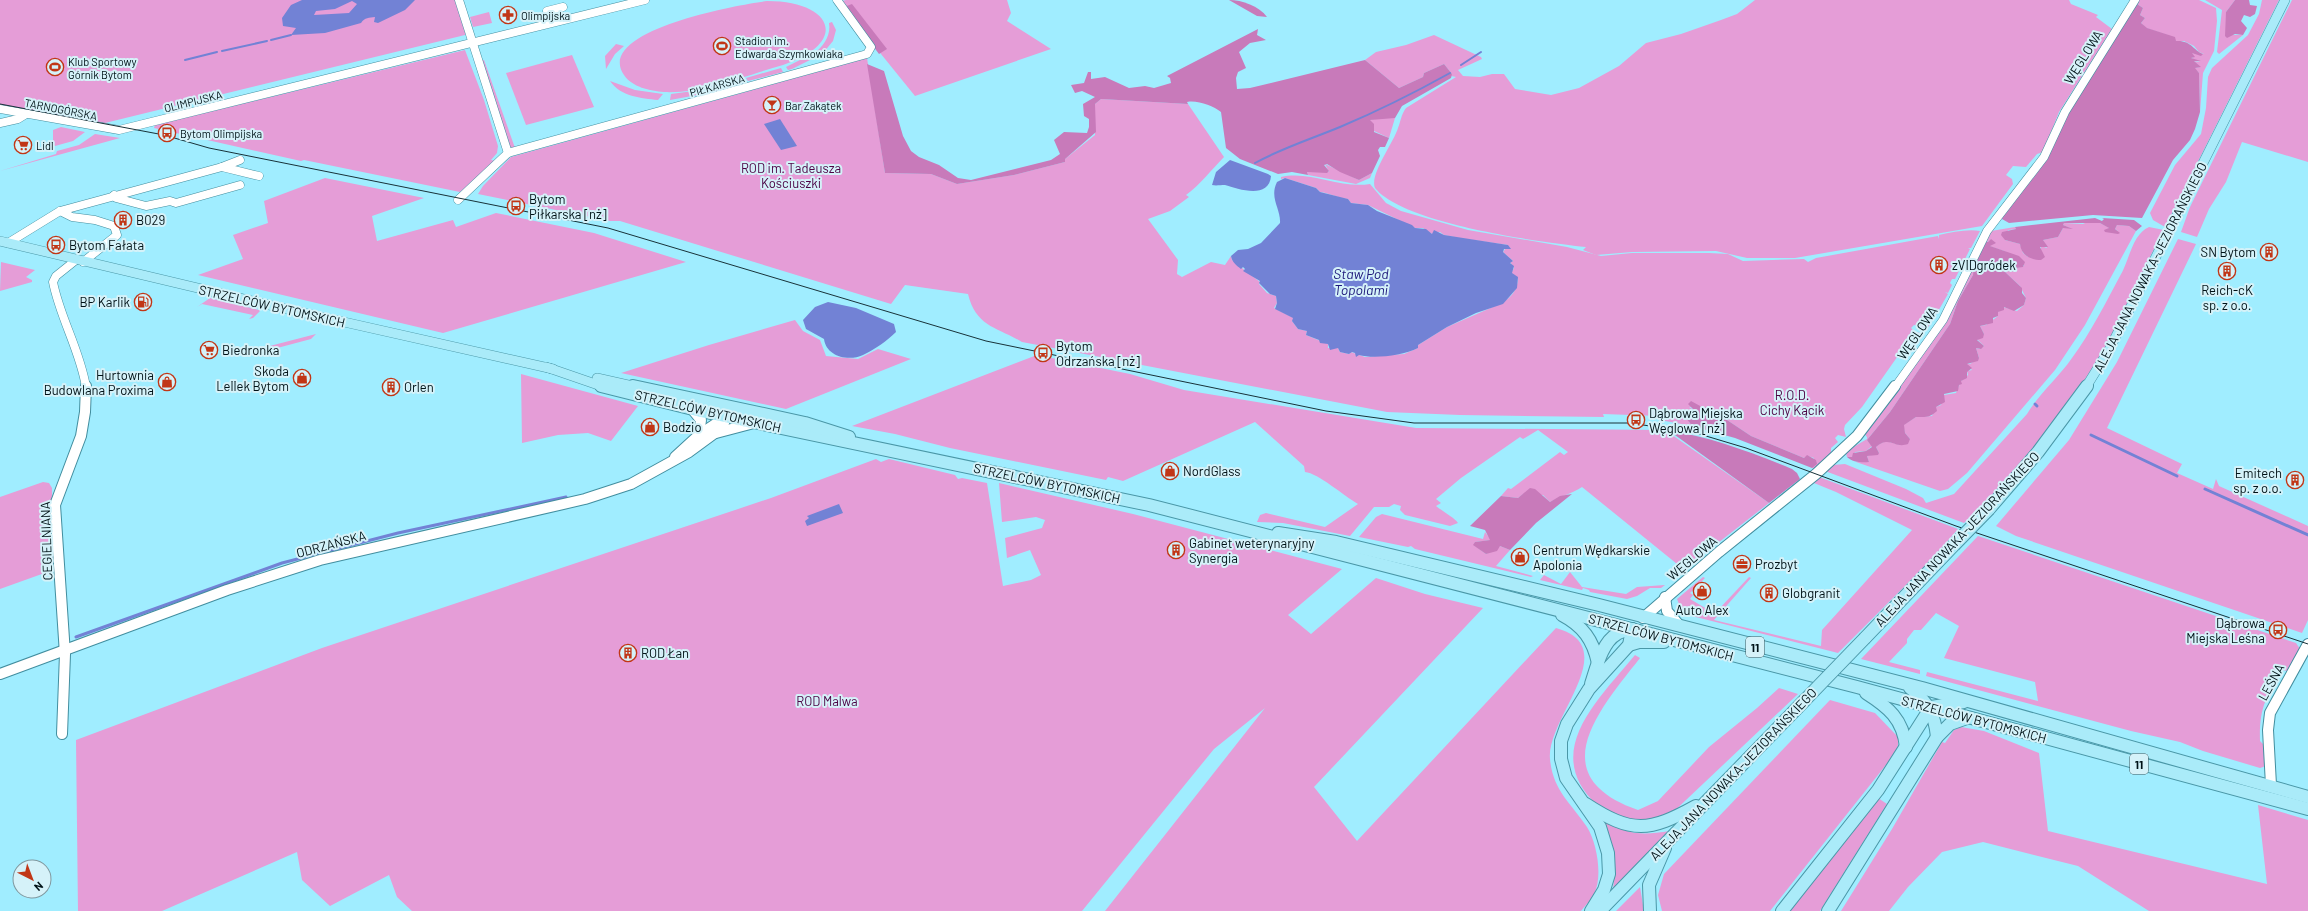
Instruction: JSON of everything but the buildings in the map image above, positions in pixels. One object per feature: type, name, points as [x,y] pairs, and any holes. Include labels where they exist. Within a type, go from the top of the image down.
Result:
[{"type":"main road","name":"ALEJA JANA NOWAKA-JEZIORAŃSKIEGO","points":[[1600,911],[1989,509],[2035,457],[2088,385],[2118,335],[2285,0]]},
{"type":"main road","name":"STRZELCÓW BYTOMSKICH","points":[[4,242],[79,261],[546,367],[722,405],[826,438],[872,445],[1072,487],[1222,523],[1304,546],[1857,687],[1930,708],[2308,809]]},
{"type":"main road","name":"STRZELCÓW BYTOMSKICH","points":[[546,367],[605,387],[691,408],[727,416],[761,418]]},
{"type":"main road","name":"STRZELCÓW BYTOMSKICH","points":[[1222,523],[1336,542],[1591,603],[1643,618],[1977,703],[2271,785],[2308,797]]},
{"type":"main road","points":[[1547,607],[1575,622],[1586,631],[1596,649],[1598,663]]},
{"type":"main road","points":[[1589,689],[1598,663],[1611,640],[1617,634],[1632,629],[1643,618]]},
{"type":"main road","points":[[1629,645],[1632,629]]},
{"type":"main road","points":[[1591,911],[1604,890],[1609,874],[1608,853],[1600,828],[1566,778],[1560,751],[1563,732],[1589,689],[1629,645],[1639,642],[1678,642]]},
{"type":"main road","points":[[1903,683],[1920,694],[1930,708],[1934,716],[1937,737]]},
{"type":"main road","points":[[1857,687],[1895,714],[1904,727],[1906,747]]},
{"type":"main road","points":[[1782,911],[1878,790],[1930,708],[1958,702],[1977,703]]},
{"type":"main road","points":[[1828,911],[1937,737],[1955,720],[1970,718]]},
{"type":"main road","points":[[1581,800],[1618,824],[1639,828],[1656,826],[1675,818],[1707,800]]},
{"type":"main road","points":[[1650,911],[1648,902],[1648,883],[1670,838]]},
{"type":"street","points":[[459,0],[508,154]]},
{"type":"street","points":[[560,0],[567,14]]},
{"type":"street","name":"OLIMPIJSKA","points":[[556,20],[567,14],[625,0]]},
{"type":"street","name":"OLIMPIJSKA","points":[[101,128],[645,0]]},
{"type":"street","name":"PIŁKARSKA","points":[[458,200],[508,154],[867,54],[871,47],[837,0]]},
{"type":"street","name":"WĘGLOWA","points":[[1643,618],[1665,597],[1816,474],[1857,436],[1872,418],[1943,320],[1987,231],[2046,153],[2064,112],[2135,0]]},
{"type":"street","points":[[547,11],[563,7]]},
{"type":"street","name":"OLIMPIJSKA","points":[[119,130],[472,40]]},
{"type":"street","name":"TARNOGÓRSKA","points":[[0,108],[101,128],[119,130]]},
{"type":"street","points":[[0,123],[18,119],[26,114]]},
{"type":"street","points":[[4,242],[60,211],[114,195],[222,167],[240,160]]},
{"type":"street","points":[[222,167],[259,176]]},
{"type":"street","points":[[114,195],[116,198],[150,206],[170,201],[176,203],[240,185]]},
{"type":"street","points":[[60,211],[64,215],[82,220],[93,220],[114,226],[117,232],[117,235],[79,261]]},
{"type":"street","name":"CEGIELNIANA","points":[[65,649],[56,505],[58,490],[76,451],[83,427],[86,387],[74,342],[60,306],[53,282],[56,276],[79,261]]},
{"type":"street","points":[[715,434],[724,423],[728,413],[722,405]]},
{"type":"street","points":[[691,408],[700,417],[702,427],[699,434]]},
{"type":"street","points":[[673,460],[699,434],[727,416]]},
{"type":"street","points":[[673,460],[689,452],[715,434],[761,418]]},
{"type":"street","name":"ODRZAŃSKA","points":[[0,674],[227,590],[320,560],[605,493],[638,480],[673,460]]},
{"type":"street","points":[[1665,597],[1667,611],[1686,629]]},
{"type":"street","name":"LEŚNA","points":[[2271,785],[2268,730],[2270,713],[2308,644]]},
{"type":"street","points":[[62,734],[65,649]]},
{"type":"green space","points":[[0,0],[456,0],[466,33],[465,35],[105,123],[84,122],[0,105]]},
{"type":"green space","points":[[1007,0],[1011,13],[1007,21],[1051,49],[915,96],[881,54],[842,1]]},
{"type":"green space","points":[[1755,0],[2069,0],[2071,4],[2098,15],[2096,17],[2112,29],[2059,112],[2043,152],[2037,154],[2026,167],[2013,166],[2006,175],[2012,179],[2013,184],[1982,226],[1795,258],[1747,258],[1716,251],[1632,252],[1596,255],[1583,250],[1586,247],[1506,236],[1442,221],[1414,212],[1390,201],[1375,188],[1374,182],[1379,167],[1396,134],[1402,115],[1406,108],[1456,77],[1451,76],[1452,74],[1444,64],[1424,73],[1423,77],[1399,88],[1365,60],[1376,52],[1406,45],[1434,35],[1481,57],[1482,59],[1458,70],[1463,76],[1480,77],[1492,74],[1504,74],[1515,89],[1551,95],[1579,88],[1619,66],[1646,43],[1681,34],[1737,14]]},
{"type":"green space","points":[[2139,0],[2199,0],[2216,8],[2217,21],[2214,51],[2203,73],[2200,112],[2199,73],[2194,68],[2200,67],[2194,61],[2200,62],[2191,58],[2194,57],[2191,53],[2204,54],[2199,52],[2194,46],[2184,41],[2176,41],[2167,35],[2146,28],[2141,23],[2145,18],[2140,15],[2143,8],[2137,4]]},
{"type":"green space","points":[[2205,0],[2235,0],[2226,12],[2226,35],[2243,35],[2219,54],[2217,52],[2222,10]]},
{"type":"green space","points":[[2262,0],[2279,0],[2165,227],[2153,220],[2150,213],[2175,165],[2201,134],[2206,108],[2208,77],[2212,68],[2248,35],[2259,14]]},
{"type":"green space","points":[[2292,0],[2308,0],[2308,162],[2242,142],[2226,182],[2209,209],[2197,237],[2181,232],[2190,207]]},
{"type":"green space","name":"Stadion im. Edwarda Szymkowiaka","points":[[767,1],[789,3],[806,8],[819,15],[825,24],[825,35],[818,45],[805,56],[783,65],[724,83],[694,90],[679,92],[653,91],[632,83],[624,75],[620,59],[630,45],[649,33],[674,22],[703,14]]},
{"type":"green space","points":[[489,12],[492,23],[473,27],[470,17]]},
{"type":"green space","points":[[832,22],[836,30],[833,41],[823,53],[817,51],[827,38],[829,23]]},
{"type":"green space","points":[[616,44],[624,46],[615,54],[606,69],[605,56]]},
{"type":"green space","points":[[465,50],[484,100],[498,146],[497,153],[491,160],[496,161],[460,192],[304,160],[301,161],[154,128],[155,125]]},
{"type":"green space","points":[[814,53],[820,55],[792,69],[788,70],[786,67]]},
{"type":"green space","points":[[572,55],[594,107],[526,125],[506,73]]},
{"type":"green space","points":[[867,58],[885,173],[931,174],[957,184],[1014,175],[1065,162],[1065,159],[1095,135],[1095,104],[1101,99],[1188,104],[1224,157],[1201,182],[1186,195],[1189,197],[1170,211],[1148,219],[1178,260],[1177,274],[1182,277],[1211,262],[1225,265],[1231,256],[1232,260],[1260,282],[1259,284],[1267,293],[1276,296],[1277,303],[1274,308],[1294,318],[1292,321],[1298,329],[1307,331],[1306,335],[1328,344],[1328,348],[1338,348],[1340,352],[1349,354],[1351,352],[1365,357],[1404,354],[1418,348],[1418,345],[1447,327],[1505,301],[1515,290],[1518,279],[1511,273],[1514,268],[1510,262],[1513,261],[1503,252],[1508,245],[1459,238],[1444,235],[1440,232],[1432,234],[1423,228],[1415,228],[1368,205],[1351,203],[1348,199],[1320,192],[1316,188],[1285,178],[1281,179],[1281,177],[1292,175],[1314,177],[1348,184],[1370,184],[1386,203],[1401,211],[1468,230],[1567,247],[1601,256],[1632,253],[1709,253],[1728,254],[1743,261],[1804,259],[1808,262],[1816,258],[1938,236],[1939,239],[1939,235],[1949,233],[1975,230],[1980,231],[1971,248],[1968,248],[1970,249],[1955,279],[1952,279],[1950,283],[1952,285],[1948,293],[1945,292],[1948,294],[1933,320],[1931,320],[1932,322],[1927,329],[1914,325],[1911,328],[1916,332],[1924,334],[1907,343],[1862,407],[1845,425],[1844,429],[1846,437],[1838,435],[1835,438],[1838,442],[1831,448],[1831,454],[1816,469],[1812,468],[1814,458],[1808,456],[1804,458],[1751,436],[1709,408],[1689,407],[1694,410],[1691,412],[1689,422],[1692,426],[1660,420],[1659,416],[1603,414],[1604,417],[1460,415],[1387,412],[1022,342],[982,320],[976,313],[968,294],[905,285],[891,304],[620,221],[610,221],[478,194],[483,186],[511,157]]},
{"type":"green space","points":[[484,60],[515,148],[507,150],[478,61]]},
{"type":"green space","points":[[781,68],[783,72],[748,81],[746,78]]},
{"type":"green space","points":[[741,79],[744,83],[708,93],[706,89]]},
{"type":"green space","points":[[610,81],[635,90],[663,94],[658,100],[632,96],[620,90]]},
{"type":"green space","points":[[701,90],[703,94],[670,100],[671,94]]},
{"type":"green space","points":[[1378,118],[1395,118],[1389,138],[1372,130],[1370,120]]},
{"type":"green space","points":[[61,127],[85,132],[73,141],[55,146],[53,144],[55,143],[53,141],[53,130]]},
{"type":"green space","points":[[95,134],[120,138],[0,171],[56,154],[57,151],[79,145]]},
{"type":"green space","points":[[1325,164],[1359,180],[1372,173],[1370,178],[1356,184],[1308,175],[1307,172],[1329,172]]},
{"type":"green space","points":[[325,178],[424,198],[372,216],[377,241],[453,220],[456,227],[496,213],[594,233],[686,262],[443,333],[198,275],[243,259],[233,235],[268,223],[264,201]]},
{"type":"green space","points":[[2087,222],[2100,223],[2109,229],[2118,231],[2115,229],[2117,225],[2129,226],[2136,231],[2085,325],[2055,370],[1967,473],[1948,489],[1940,491],[1856,462],[1869,462],[1867,456],[1879,453],[1876,447],[1882,443],[1887,442],[1900,445],[1910,439],[1905,433],[1903,425],[1916,417],[1932,416],[1936,407],[1941,405],[1944,395],[1956,393],[1961,381],[1968,375],[1967,371],[1972,370],[1966,364],[1970,364],[1979,358],[1976,348],[1980,349],[1984,346],[1977,339],[1984,334],[1980,326],[1986,325],[1998,316],[1998,312],[2003,307],[2017,311],[2024,305],[2026,298],[2020,286],[2004,271],[2017,270],[2016,268],[2024,266],[2024,262],[2004,251],[1989,246],[1991,239],[1989,242],[1985,241],[1991,231],[2015,227],[2016,229],[2008,230],[2005,240],[2020,244],[2023,253],[2028,257],[2041,250],[2041,246],[2047,248],[2043,240],[2058,237],[2063,228],[2070,228],[2063,225],[2064,223],[2083,224]]},
{"type":"green space","points":[[2149,227],[2164,230],[2119,322],[2097,361],[2045,435],[2006,480],[1964,523],[1825,471],[1833,465],[1845,464],[1906,489],[1923,498],[1926,503],[1954,494],[2027,414],[2072,358],[2103,307],[2123,270],[2135,242],[2143,231]]},
{"type":"green space","points":[[2178,239],[2196,244],[2107,428],[2182,464],[2177,473],[2213,489],[2216,479],[2219,486],[2308,526],[2308,620],[2302,633],[2016,536],[1996,526],[2069,440],[2117,362]]},
{"type":"green space","points":[[1984,244],[1973,275],[1958,301],[1950,324],[1890,412],[1867,440],[1872,446],[1866,451],[1855,452],[1852,457],[1847,457],[1846,453],[1850,449],[1867,439],[1864,433],[1948,318]]},
{"type":"green space","points":[[1,262],[35,270],[26,277],[32,280],[32,282],[0,291]]},
{"type":"green space","points":[[210,298],[260,311],[253,318],[249,319],[253,315],[202,304],[197,307]]},
{"type":"green space","points":[[795,320],[803,331],[820,340],[826,356],[858,359],[878,349],[911,359],[786,409],[621,373],[709,345]]},
{"type":"green space","points":[[316,334],[311,339],[266,351],[266,347]]},
{"type":"green space","points":[[1037,355],[1130,374],[1184,390],[1416,428],[1665,430],[1769,503],[1700,557],[1682,568],[1582,487],[1550,502],[1543,495],[1523,494],[1518,498],[1501,496],[1508,488],[1511,489],[1560,452],[1564,455],[1568,452],[1538,430],[1523,439],[1520,437],[1461,478],[1436,499],[1441,503],[1436,506],[1458,523],[1450,526],[1405,515],[1400,510],[1401,506],[1394,504],[1389,507],[1374,507],[1350,536],[1283,523],[1257,522],[1260,515],[1266,513],[1325,527],[1358,504],[1324,480],[1305,472],[1304,466],[1255,422],[1123,481],[1108,477],[1106,480],[852,426]]},
{"type":"green space","points":[[521,374],[638,406],[611,441],[588,433],[558,435],[522,443]]},
{"type":"green space","name":"ROD Malwa","points":[[876,459],[881,462],[889,459],[955,475],[958,479],[962,478],[987,483],[1003,586],[1031,580],[1041,575],[1030,550],[1007,558],[1005,538],[1042,528],[1045,520],[1036,517],[1002,522],[999,483],[1133,514],[1342,569],[1288,615],[1311,634],[1376,578],[1425,594],[1483,608],[1314,787],[1357,841],[1556,628],[1575,637],[1584,651],[1583,667],[1577,685],[1552,742],[1550,759],[1555,780],[1559,788],[1587,827],[1594,842],[1598,860],[1598,879],[1597,887],[1590,901],[1581,911],[1105,911],[1265,708],[1214,749],[1082,911],[412,911],[397,897],[389,875],[330,906],[302,880],[297,852],[162,911],[78,911],[76,740],[322,648],[771,498]]},
{"type":"green space","points":[[1819,477],[1958,529],[1933,558],[1838,653],[1688,615],[1682,611],[1677,599],[1703,577],[1705,578],[1690,593],[1693,595],[1690,599],[1712,612],[1717,608],[1719,609],[1749,577],[1751,578],[1714,620],[1821,646],[1822,630],[1912,530],[1836,492],[1814,483]]},
{"type":"green space","points":[[43,482],[49,483],[52,488],[53,570],[0,589],[0,497]]},
{"type":"green space","points":[[1382,514],[1483,539],[1485,532],[1491,540],[1475,542],[1474,545],[1486,554],[1500,546],[1510,550],[1496,566],[1533,576],[1531,577],[1415,549],[1411,546],[1408,547],[1359,537],[1376,517]]},
{"type":"green space","points":[[1978,536],[2296,643],[2300,649],[2288,671],[2282,670],[2262,711],[2260,741],[2265,746],[2266,766],[2260,768],[2203,751],[2180,742],[2131,731],[1926,676],[1927,672],[2038,701],[2035,682],[1944,658],[1959,626],[1936,613],[1921,630],[1914,630],[1907,639],[1907,643],[1889,662],[1920,670],[1920,674],[1861,659]]},
{"type":"green space","points":[[1570,572],[1582,587],[1626,594],[1637,587],[1665,585],[1661,588],[1650,588],[1637,596],[1627,599],[1590,592],[1589,590],[1583,588],[1582,590],[1540,580],[1544,575],[1561,584]]},
{"type":"green space","points":[[1635,655],[1640,658],[1609,699],[1596,720],[1587,741],[1585,761],[1592,779],[1609,796],[1638,810],[1658,801],[1709,747],[1779,688],[1798,694],[1667,818],[1652,823],[1643,824],[1625,822],[1597,805],[1581,785],[1574,765],[1574,746],[1581,727],[1592,708]]},
{"type":"green space","points":[[1830,700],[1875,713],[1899,738],[1897,751],[1770,911],[1662,911],[1658,895],[1664,874]]},
{"type":"green space","points":[[1961,727],[1984,731],[2039,753],[2048,831],[2267,884],[2258,805],[2308,820],[2308,911],[2149,911],[2078,866],[1983,842],[1942,852],[1908,887],[1889,911],[1841,911],[1892,829],[1942,742],[1945,743],[1954,730]]},
{"type":"green space","points":[[1878,798],[1887,804],[1820,911],[1788,911]]},
{"type":"green space","points":[[1601,820],[1634,833],[1670,831],[1613,890],[1615,870],[1612,847]]},
{"type":"green space","points":[[1640,887],[1644,911],[1616,911]]},
{"type":"shaded area","points":[[1229,0],[1250,4],[1264,13],[1267,17],[1257,16]]},
{"type":"shaded area","points":[[2235,0],[2249,0],[2250,5],[2257,6],[2255,14],[2250,17],[2244,15],[2241,21],[2247,28],[2243,35],[2235,34],[2227,38],[2225,36],[2226,12]]},
{"type":"shaded area","points":[[852,4],[887,49],[879,54],[844,7]]},
{"type":"shaded area","points":[[2137,4],[2143,8],[2140,15],[2145,18],[2141,23],[2147,28],[2175,37],[2176,41],[2185,42],[2203,54],[2201,56],[2192,53],[2195,57],[2191,58],[2201,61],[2194,61],[2201,67],[2195,68],[2199,73],[2200,112],[2195,129],[2190,140],[2173,160],[2142,218],[2093,215],[2009,223],[2002,219],[2002,216],[2028,185],[2050,152],[2059,127]]},
{"type":"shaded area","points":[[1258,29],[1257,35],[1266,40],[1250,43],[1239,52],[1246,68],[1238,72],[1236,78],[1237,89],[1250,88],[1365,60],[1399,88],[1423,77],[1424,73],[1444,64],[1452,74],[1451,78],[1402,106],[1395,118],[1370,120],[1374,124],[1374,132],[1389,138],[1385,147],[1380,147],[1378,150],[1380,156],[1372,173],[1359,180],[1340,172],[1327,164],[1324,165],[1329,171],[1327,173],[1307,172],[1308,175],[1292,172],[1278,174],[1240,159],[1226,148],[1221,112],[1205,104],[1196,102],[1187,102],[1188,104],[1101,99],[1095,104],[1096,132],[1065,159],[1065,162],[1014,175],[957,184],[931,174],[885,173],[867,64],[884,71],[903,136],[911,151],[919,157],[939,165],[958,178],[971,180],[1051,160],[1060,154],[1054,140],[1064,132],[1087,133],[1089,119],[1084,116],[1083,104],[1095,97],[1082,91],[1075,93],[1071,85],[1084,83],[1088,72],[1091,72],[1091,79],[1105,77],[1129,88],[1145,86],[1154,88],[1171,83],[1170,78],[1167,76]]},
{"type":"shaded area","points":[[2095,218],[2102,221],[2104,219],[2102,218],[2134,220],[2142,226],[2136,231],[2129,226],[2117,225],[2115,229],[2120,233],[2118,234],[2105,232],[2104,230],[2109,228],[2100,223],[2064,223],[2063,225],[2073,229],[2063,228],[2058,237],[2043,240],[2048,247],[2040,247],[2045,257],[2041,260],[2029,258],[2022,251],[2020,244],[2005,240],[2001,235],[2002,232],[2016,229],[2015,227]]},
{"type":"shaded area","points":[[1991,239],[1996,243],[1990,246],[2019,256],[2025,262],[2023,267],[2016,268],[2016,272],[2004,271],[2022,288],[2022,293],[2026,298],[2024,305],[2014,311],[2004,307],[2004,310],[1998,312],[1998,316],[1993,318],[1993,323],[1980,326],[1984,334],[1983,338],[1977,340],[1984,346],[1981,349],[1976,348],[1979,358],[1978,361],[1967,364],[1972,368],[1967,372],[1967,378],[1961,381],[1962,384],[1959,385],[1958,391],[1944,394],[1945,402],[1936,407],[1937,411],[1928,417],[1916,417],[1904,425],[1905,433],[1910,439],[1908,444],[1899,445],[1885,442],[1876,447],[1879,453],[1878,455],[1867,456],[1869,462],[1857,462],[1849,459],[1847,457],[1852,457],[1853,453],[1866,451],[1872,447],[1867,440],[1890,412],[1950,324],[1958,301],[1973,275],[1974,267],[1985,241],[1988,242]]},
{"type":"shaded area","points":[[1691,401],[1702,407],[1709,408],[1751,436],[1804,458],[1807,455],[1816,460],[1817,464],[1812,468],[1735,438],[1692,426],[1687,419],[1688,414],[1694,410],[1688,404]]},
{"type":"shaded area","points":[[1668,430],[1715,441],[1761,457],[1792,469],[1797,473],[1800,479],[1769,503]]},
{"type":"shaded area","points":[[1530,488],[1535,489],[1550,502],[1560,496],[1572,494],[1536,523],[1510,550],[1500,546],[1497,551],[1486,554],[1473,545],[1475,542],[1490,540],[1485,530],[1470,526],[1501,496],[1518,498]]},
{"type":"water","points":[[302,0],[415,0],[405,10],[378,23],[374,22],[375,17],[366,19],[361,23],[325,33],[291,35],[296,28],[283,26],[282,18],[291,5]],"holes":[[[352,1],[357,4],[349,13],[314,15],[316,11],[335,9]]]},
{"type":"water","points":[[780,119],[797,146],[781,150],[764,124]]},
{"type":"water","points":[[1230,160],[1268,174],[1271,176],[1269,183],[1265,188],[1252,191],[1237,189],[1225,185],[1212,185],[1216,172]]},
{"type":"water","name":"Staw Pod Topolami","points":[[1285,178],[1316,188],[1320,192],[1348,199],[1351,203],[1368,205],[1377,211],[1412,225],[1415,228],[1426,229],[1432,234],[1434,230],[1444,235],[1508,245],[1511,249],[1504,249],[1503,252],[1513,261],[1510,263],[1514,266],[1512,273],[1518,277],[1517,288],[1503,304],[1476,313],[1447,327],[1418,345],[1418,348],[1411,351],[1388,356],[1372,357],[1359,355],[1356,357],[1355,353],[1352,352],[1349,354],[1340,352],[1338,348],[1330,350],[1328,344],[1320,343],[1319,340],[1306,335],[1307,331],[1298,329],[1292,321],[1293,318],[1275,309],[1277,303],[1276,296],[1270,294],[1259,283],[1260,281],[1243,271],[1245,269],[1243,267],[1241,269],[1239,268],[1234,263],[1231,256],[1238,250],[1248,249],[1261,243],[1280,223],[1274,193],[1277,182]]},
{"type":"water","points":[[828,302],[856,308],[894,324],[896,332],[881,345],[863,355],[851,358],[839,356],[829,350],[824,339],[806,329],[803,320],[815,307]]},
{"type":"water","points":[[839,504],[843,513],[807,526],[805,521],[809,518],[807,516]]},
{"type":"waterway","points":[[271,40],[291,35]]},
{"type":"waterway","points":[[222,51],[267,41]]},
{"type":"waterway","points":[[185,60],[217,52]]},
{"type":"waterway","points":[[1461,65],[1481,52]]},
{"type":"waterway","points":[[1255,163],[1286,148],[1368,115],[1450,73]]},
{"type":"waterway","points":[[2091,435],[2177,476]]},
{"type":"waterway","points":[[2205,489],[2308,535]]},
{"type":"waterway","points":[[76,637],[282,563],[398,533],[566,497]]},
{"type":"tram line","points":[[0,104],[164,135],[209,148],[608,228],[986,341],[1326,411],[1414,423],[1630,423],[1696,433],[1746,448],[1956,526],[2308,644]]},
{"type":"place","name":"Olimpijska","points":[[508,15]]},
{"type":"place","name":"Stadion im. Edwarda Szymkowiaka","points":[[722,46]]},
{"type":"place","name":"Klub Sportowy Górnik Bytom","points":[[55,67]]},
{"type":"place","name":"Bar Zakątek","points":[[772,105]]},
{"type":"place","name":"Bytom Olimpijska","points":[[167,133]]},
{"type":"place","name":"Lidl","points":[[23,145]]},
{"type":"place","name":"Bytom Piłkarska [nż]","points":[[516,206]]},
{"type":"place","name":"B029","points":[[123,220]]},
{"type":"place","name":"Bytom Fałata","points":[[56,245]]},
{"type":"place","name":"SN Bytom","points":[[2269,252]]},
{"type":"place","name":"zVIDgródek","points":[[1939,265]]},
{"type":"place","name":"Reich-cK sp. z o.o.","points":[[2227,271]]},
{"type":"place","name":"BP Karlik","points":[[143,302]]},
{"type":"place","name":"Biedronka","points":[[209,350]]},
{"type":"place","name":"Bytom Odrzańska [nż]","points":[[1043,353]]},
{"type":"place","name":"Skoda Lellek Bytom","points":[[302,378]]},
{"type":"place","name":"Hurtownia Budowlana Proxima","points":[[167,382]]},
{"type":"place","name":"Orlen","points":[[391,387]]},
{"type":"place","name":"Dąbrowa Miejska Węglowa [nż]","points":[[1636,420]]},
{"type":"place","name":"Bodzio","points":[[650,427]]},
{"type":"place","name":"NordGlass","points":[[1170,471]]},
{"type":"place","name":"Emitech sp. z o.o.","points":[[2295,480]]},
{"type":"place","name":"Gabinet weterynaryjny Synergia","points":[[1176,550]]},
{"type":"place","name":"Centrum Wędkarskie Apolonia","points":[[1520,557]]},
{"type":"place","name":"Prozbyt","points":[[1742,564]]},
{"type":"place","name":"Auto Alex","points":[[1702,591]]},
{"type":"place","name":"Globgranit","points":[[1769,593]]},
{"type":"place","name":"Dąbrowa Miejska Leśna","points":[[2278,630]]},
{"type":"place","name":"ROD Łan","points":[[628,653]]},
{"type":"park label","name":"ROD im. Tadeusza Kościuszki","points":[[791,176]]},
{"type":"park label","name":"R.O.D. Cichy Kącik","points":[[1792,402]]}]
